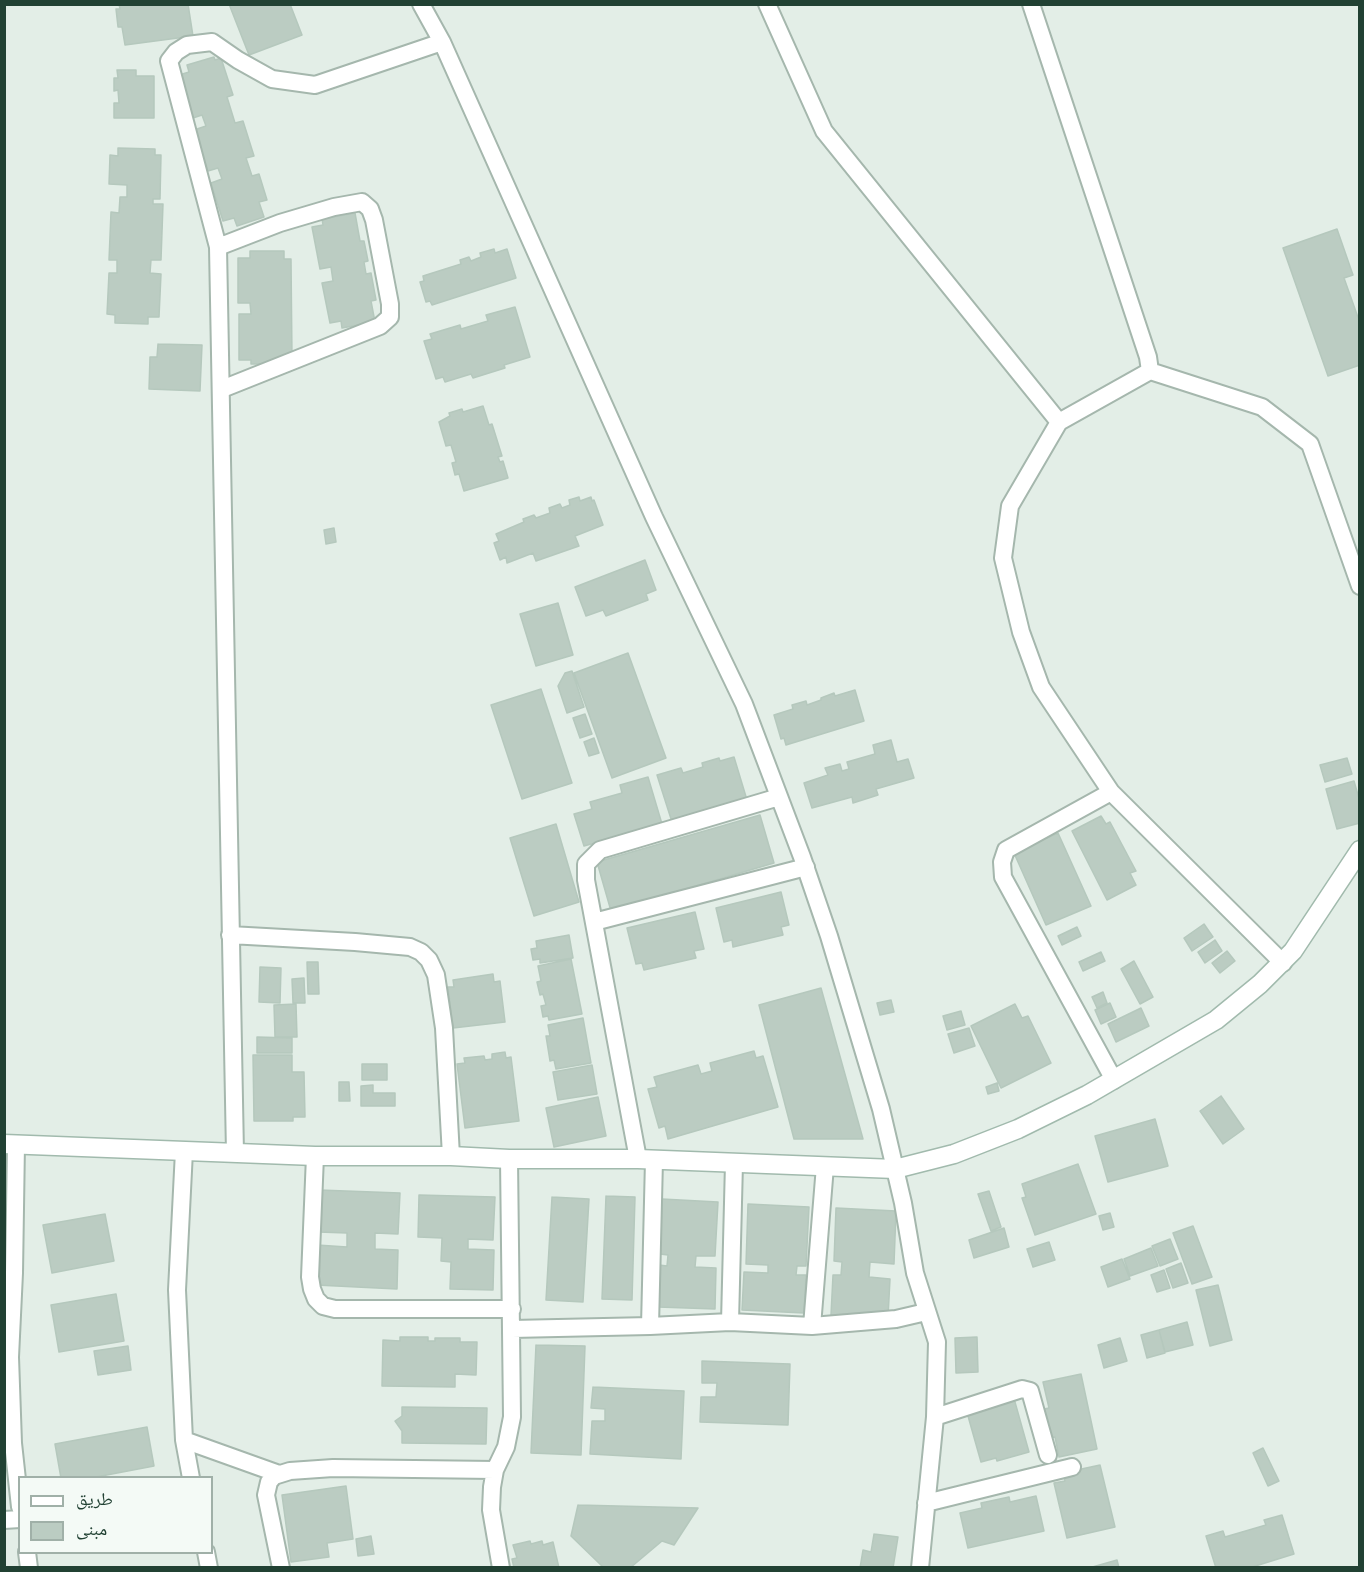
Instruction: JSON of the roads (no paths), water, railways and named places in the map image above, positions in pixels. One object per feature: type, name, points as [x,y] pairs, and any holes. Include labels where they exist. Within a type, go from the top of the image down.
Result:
[{"type":"main road","points":[[10,1144],[315,1156],[646,1160],[896,1168],[954,1154],[1018,1129],[1114,1080],[1216,1020],[1283,963],[1301,942],[1359,850]]},
{"type":"street","points":[[422,4],[442,42],[654,517],[744,704],[806,867],[881,1108],[896,1168],[915,1273],[937,1342],[935,1417],[920,1568]]},
{"type":"street","points":[[767,4],[824,131],[1059,422]]},
{"type":"street","points":[[1031,4],[1148,357],[1150,371]]},
{"type":"street","points":[[235,1153],[218,247],[169,62],[176,52],[187,45],[212,42],[272,79],[315,85],[442,42]]},
{"type":"street","points":[[218,247],[280,223],[334,207],[362,202],[370,209],[374,220],[390,304],[390,317],[380,326],[222,389]]},
{"type":"street","points":[[1283,963],[1111,792],[1041,687],[1022,632],[1003,558],[1010,506],[1059,422],[1150,371],[1262,407],[1310,444],[1359,586]]},
{"type":"street","points":[[1111,792],[1006,850],[1002,862],[1003,877],[1114,1080]]},
{"type":"street","points":[[650,1326],[646,1160],[594,922],[586,880],[586,864],[600,850],[778,797]]},
{"type":"street","points":[[594,922],[806,867]]},
{"type":"street","points":[[230,935],[356,942],[410,947],[421,952],[429,960],[436,975],[444,1028],[451,1156]]},
{"type":"street","points":[[10,1144],[7,1357],[14,1499]]},
{"type":"street","points":[[184,1151],[177,1290],[184,1440],[191,1476]]},
{"type":"street","points":[[315,1156],[310,1277],[316,1299],[323,1306],[335,1309],[512,1310]]},
{"type":"street","points":[[501,1568],[491,1510],[495,1470],[506,1447],[512,1417],[508,1159]]},
{"type":"street","points":[[730,1322],[734,1163]]},
{"type":"street","points":[[812,1326],[825,1166]]},
{"type":"street","points":[[512,1329],[730,1322],[812,1326],[896,1319],[926,1312]]},
{"type":"street","points":[[935,1417],[1022,1389],[1030,1391],[1048,1455]]},
{"type":"street","points":[[184,1440],[279,1474]]},
{"type":"street","points":[[926,1503],[1072,1467]]},
{"type":"street","points":[[281,1568],[266,1494],[269,1482],[279,1474],[333,1468],[495,1470]]}]
